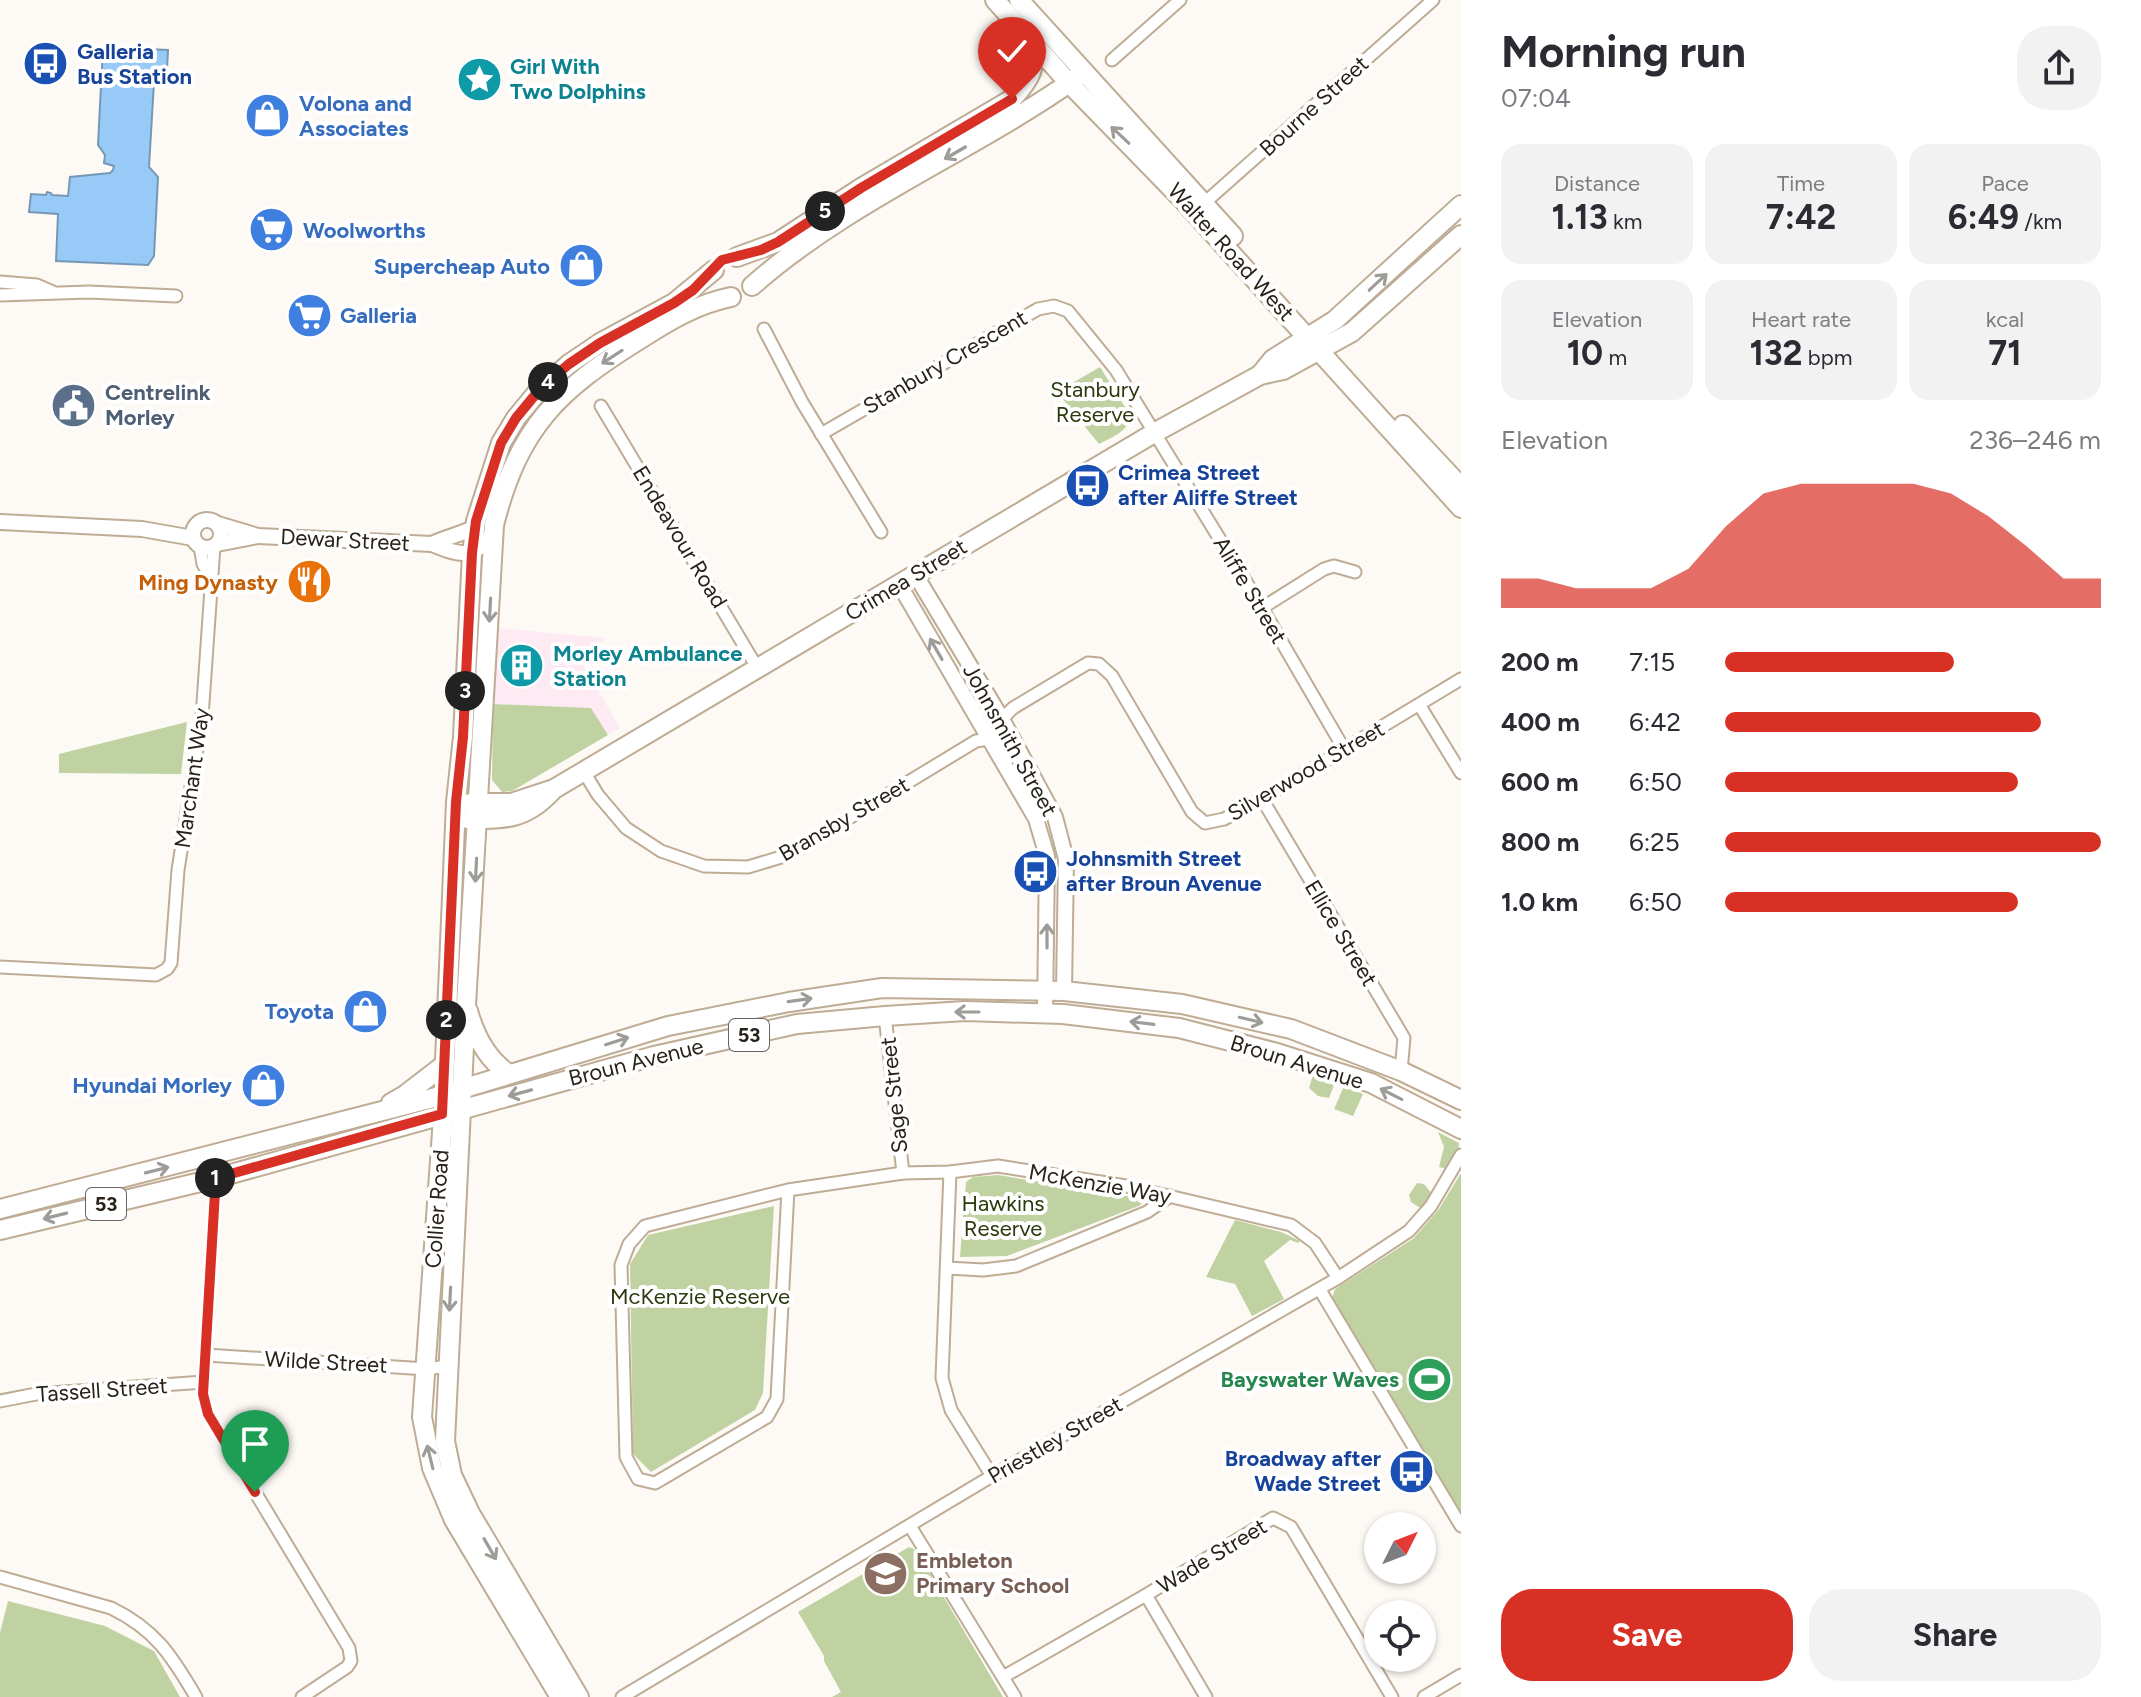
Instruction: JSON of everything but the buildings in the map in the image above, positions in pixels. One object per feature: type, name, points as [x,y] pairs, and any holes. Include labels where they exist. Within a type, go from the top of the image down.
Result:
[{"type":"main road","name":"Walter Road West","points":[[995,0],[1027,36],[1072,73]]},
{"type":"main road","name":"Walter Road West","points":[[1019,0],[1072,73],[1150,163],[1199,207],[1319,341],[1455,483],[1461,508]]},
{"type":"main road","points":[[1012,99],[1027,83],[1035,65],[1034,51],[1027,36]]},
{"type":"main road","points":[[1072,73],[772,266],[744,295],[731,297],[716,288],[714,270],[725,258],[737,257],[778,242],[861,188],[1012,99],[1072,73]]},
{"type":"main road","name":"Crimea Street","points":[[1319,341],[1355,302],[1461,205]]},
{"type":"main road","name":"Crimea Street","points":[[456,810],[513,817],[537,808],[554,789],[1154,433],[1260,375],[1273,359],[1352,332],[1461,235]]},
{"type":"main road","points":[[737,257],[752,268],[752,286]]},
{"type":"main road","name":"Collier Road","points":[[579,1697],[486,1544],[452,1475],[445,1441],[452,1112],[443,1094],[472,553],[475,527],[501,443],[516,418],[540,389],[600,343],[674,303],[714,270]]},
{"type":"main road","name":"Collier Road","points":[[560,1697],[475,1556],[441,1492],[432,1468],[422,1417],[439,1167],[452,1112],[462,1087],[494,532],[500,497],[521,449],[577,380],[663,325],[704,303],[731,297]]},
{"type":"main road","name":"Broun Avenue","points":[[0,1209],[368,1115],[544,1066],[668,1026],[789,1002],[882,988],[1056,991],[1182,1004],[1291,1029],[1401,1071],[1461,1100]]},
{"type":"main road","points":[[466,1005],[494,1062],[509,1074]]},
{"type":"main road","name":"Broun Avenue","points":[[0,1230],[213,1179],[654,1056],[797,1024],[885,1016],[965,1011],[1054,1014],[1179,1028],[1277,1053],[1371,1083],[1461,1129]]},
{"type":"main road","points":[[368,1115],[405,1095],[444,1065]]},
{"type":"main road","points":[[406,1125],[425,1135],[439,1167]]},
{"type":"street","points":[[1112,60],[1180,0]]},
{"type":"street","name":"Bourne Street","points":[[1199,207],[1433,0]]},
{"type":"street","points":[[0,282],[37,285],[53,293]]},
{"type":"street","points":[[0,295],[176,296]]},
{"type":"street","name":"Stanbury Crescent","points":[[821,434],[1038,309],[1054,306],[1068,311],[1107,357],[1154,433]]},
{"type":"street","points":[[764,329],[821,434],[881,532]]},
{"type":"street","name":"Endeavour Road","points":[[601,406],[758,669]]},
{"type":"street","name":"Aliffe Street","points":[[1154,433],[1344,749]]},
{"type":"street","name":"Dewar Street","points":[[204,540],[208,519],[258,536]]},
{"type":"street","name":"Dewar Street","points":[[2,521],[142,529],[204,540],[258,536],[432,544],[446,550],[472,553]]},
{"type":"street","points":[[204,540],[221,532],[218,524]]},
{"type":"street","name":"Dewar Street","points":[[432,544],[475,527]]},
{"type":"street","points":[[472,553],[481,549],[494,532]]},
{"type":"street","name":"Marchant Way","points":[[0,967],[156,975],[167,969],[173,957],[178,870],[202,717],[211,579],[204,540]]},
{"type":"street","points":[[1262,608],[1324,569],[1334,566],[1355,572]]},
{"type":"street","name":"Johnsmith Street","points":[[915,574],[1002,719],[1055,817],[1066,859],[1054,1014]]},
{"type":"street","name":"Johnsmith Street","points":[[899,584],[1036,819],[1047,856],[1056,991]]},
{"type":"street","name":"Silverwood Street","points":[[1002,719],[1013,708],[1088,663],[1099,664],[1112,676],[1192,812],[1205,823],[1224,819],[1262,799],[1461,679]]},
{"type":"street","points":[[1420,706],[1461,773]]},
{"type":"street","name":"Bransby Street","points":[[584,772],[598,795],[626,828],[661,851],[704,866],[748,867],[788,855],[976,741],[989,739]]},
{"type":"street","name":"Ellice Street","points":[[1262,799],[1404,1038],[1401,1071]]},
{"type":"street","name":"Sage Street","points":[[885,1016],[903,1173]]},
{"type":"street","name":"Priestley Street","points":[[622,1697],[992,1476],[1320,1290],[1409,1231],[1431,1206],[1461,1155]]},
{"type":"street","name":"McKenzie Way","points":[[788,1190],[777,1399],[767,1417],[655,1483],[638,1479],[626,1457],[621,1265],[629,1244],[645,1226],[788,1190],[903,1173],[950,1172],[998,1166],[1126,1186],[1291,1225],[1315,1243],[1338,1278]]},
{"type":"street","points":[[950,1172],[942,1378],[951,1410],[992,1476]]},
{"type":"street","points":[[213,1179],[215,1192],[203,1394],[208,1414],[349,1648],[351,1661],[347,1667],[302,1697]]},
{"type":"street","points":[[947,1268],[983,1270],[1018,1266],[1147,1212],[1170,1196]]},
{"type":"street","points":[[1320,1290],[1461,1526]]},
{"type":"street","name":"Wilde Street","points":[[206,1355],[427,1369],[447,1366]]},
{"type":"street","name":"Tassell Street","points":[[0,1401],[36,1394],[204,1382]]},
{"type":"street","name":"Wade Street","points":[[1003,1677],[1273,1518],[1291,1527],[1392,1697]]},
{"type":"street","points":[[910,1526],[1015,1697]]},
{"type":"street","points":[[0,1577],[111,1608],[128,1616],[160,1642],[196,1697]]},
{"type":"street","points":[[1146,1595],[1206,1697]]},
{"type":"street","points":[[1424,1697],[1461,1675]]},
{"type":"shaded area","points":[[498,628],[606,638],[582,663],[620,728],[608,735],[591,708],[493,704]]},
{"type":"green space","name":"Stanbury Reserve","points":[[1100,367],[1130,415],[1123,430],[1099,444],[1057,392]]},
{"type":"green space","points":[[493,704],[591,708],[608,735],[512,791],[502,792],[492,780]]},
{"type":"green space","points":[[187,722],[181,774],[59,773],[59,754]]},
{"type":"green space","points":[[1313,1075],[1333,1082],[1329,1098],[1318,1096],[1309,1088]]},
{"type":"green space","points":[[1344,1086],[1363,1094],[1353,1116],[1334,1109]]},
{"type":"green space","points":[[1438,1132],[1459,1143],[1458,1156],[1450,1170],[1439,1167],[1444,1147]]},
{"type":"green space","points":[[1461,1173],[1461,1514],[1332,1298],[1335,1289],[1414,1238],[1439,1209]]},
{"type":"green space","name":"Hawkins Reserve","points":[[998,1175],[1145,1201],[1139,1206],[1007,1256],[960,1257],[966,1182],[973,1177]]},
{"type":"green space","points":[[1417,1183],[1424,1184],[1433,1195],[1422,1209],[1411,1202],[1409,1195]]},
{"type":"green space","name":"McKenzie Reserve","points":[[774,1206],[763,1393],[755,1410],[651,1472],[633,1454],[630,1264],[648,1235]]},
{"type":"green space","points":[[1235,1220],[1281,1232],[1300,1241],[1290,1240],[1264,1261],[1284,1299],[1252,1316],[1235,1284],[1206,1277]]},
{"type":"green space","points":[[909,1547],[916,1550],[1003,1697],[832,1697],[841,1692],[798,1612]]},
{"type":"green space","points":[[8,1601],[105,1626],[154,1651],[180,1697],[0,1697],[0,1633]]},
{"type":"water","points":[[103,47],[168,50],[167,70],[154,82],[149,167],[158,177],[154,256],[148,265],[56,261],[58,214],[29,212],[31,194],[46,195],[47,192],[68,196],[70,177],[110,173],[113,170],[114,166],[104,163],[105,155],[98,145]]},
{"type":"place","name":"Galleria Bus Station","points":[[46,64]]},
{"type":"place","name":"Girl With Two Dolphins","points":[[479,79]]},
{"type":"place","name":"Volona and Associates","points":[[268,116]]},
{"type":"place","name":"Woolworths","points":[[272,230]]},
{"type":"place","name":"Supercheap Auto","points":[[581,266]]},
{"type":"place","name":"Galleria","points":[[309,315]]},
{"type":"place","name":"Centrelink Morley","points":[[74,405]]},
{"type":"place","name":"Crimea Street after Aliffe Street","points":[[1087,485]]},
{"type":"place","name":"Ming Dynasty","points":[[309,582]]},
{"type":"place","name":"Morley Ambulance Station","points":[[522,666]]},
{"type":"place","name":"Johnsmith Street after Broun Avenue","points":[[1035,871]]},
{"type":"place","name":"Toyota","points":[[365,1011]]},
{"type":"place","name":"Hyundai Morley","points":[[263,1085]]},
{"type":"place","name":"Bayswater Waves","points":[[1430,1379]]},
{"type":"place","name":"Broadway after Wade Street","points":[[1412,1471]]},
{"type":"place","name":"Embleton Primary School","points":[[885,1573]]},
{"type":"route","points":[[255,1492],[208,1414],[203,1394],[215,1192],[213,1179],[442,1114],[456,802],[463,737],[472,553],[476,521],[501,443],[516,418],[540,389],[569,364],[600,343],[674,303],[693,290],[722,260],[761,250],[778,242],[861,188],[1012,99]]}]
